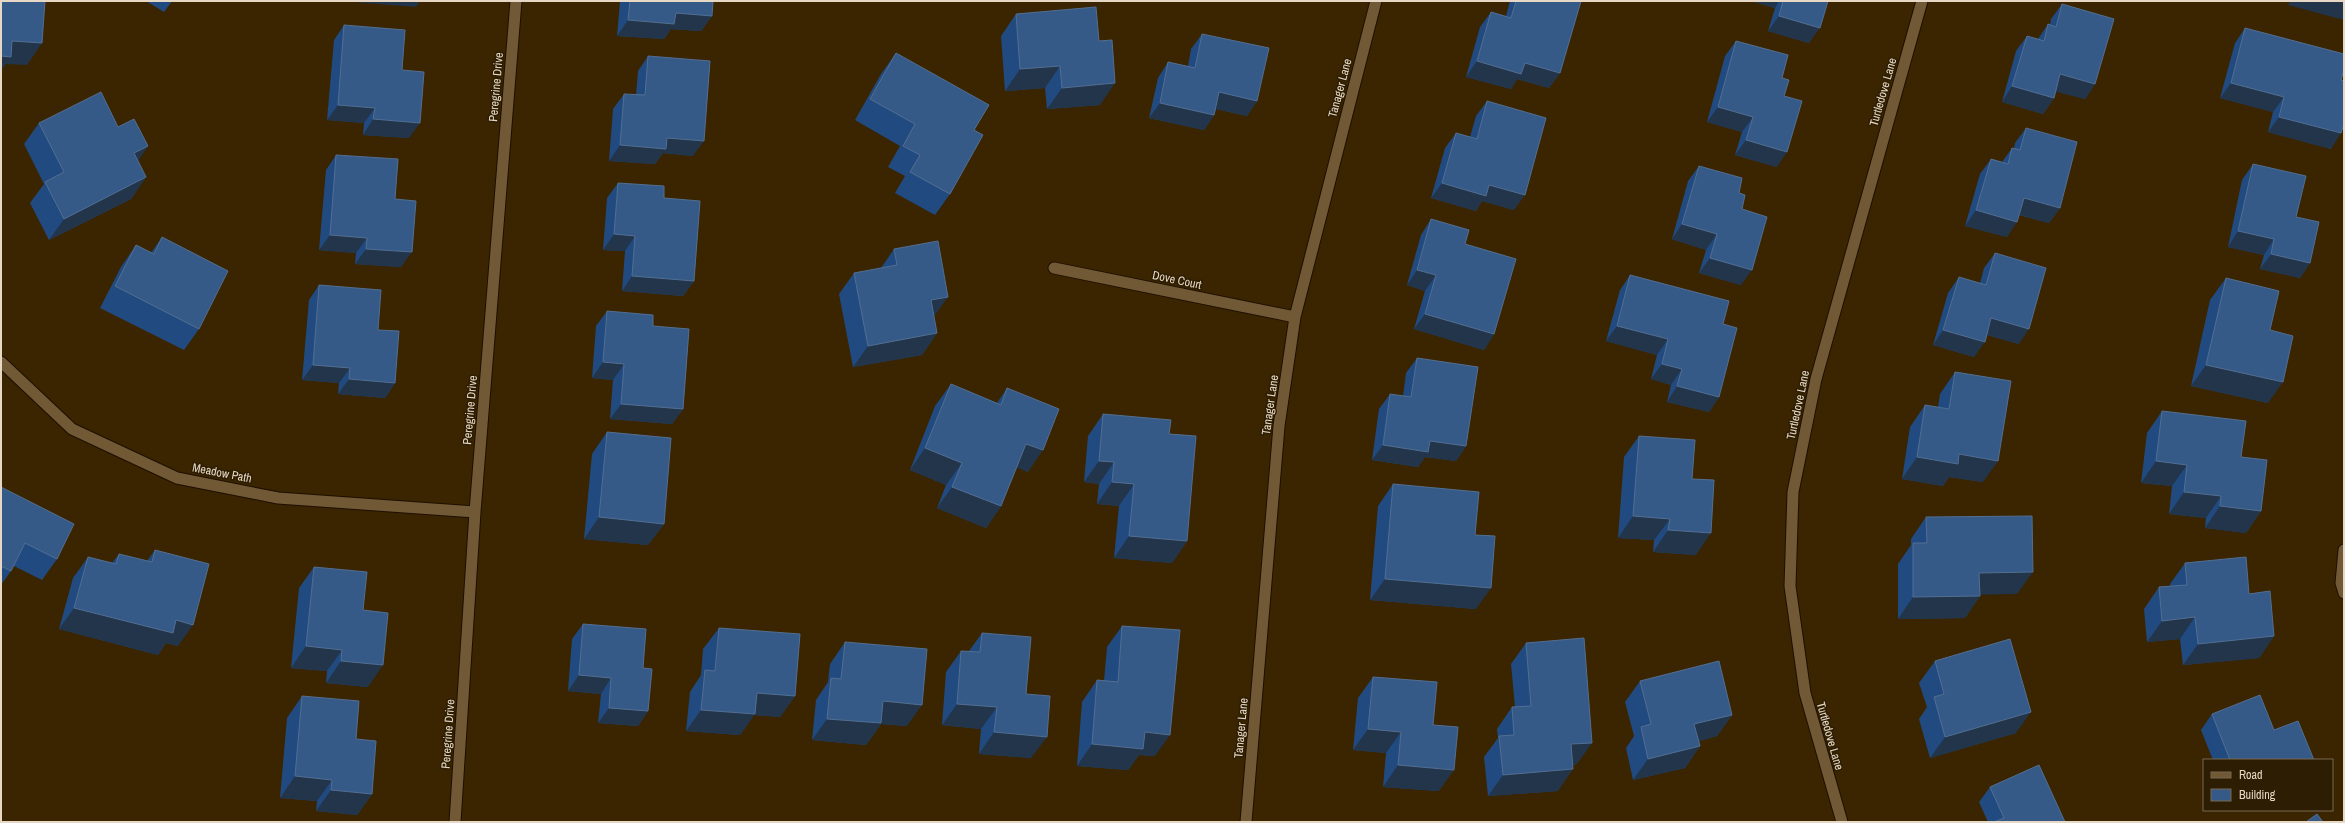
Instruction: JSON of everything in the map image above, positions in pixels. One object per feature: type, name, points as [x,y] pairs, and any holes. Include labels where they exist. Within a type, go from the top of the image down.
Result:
[{"type":"street","name":"Peregrine Drive","points":[[455,822],[475,512],[516,1]]},
{"type":"street","name":"Tanager Lane","points":[[1246,822],[1279,426],[1295,317],[1376,1]]},
{"type":"street","name":"Turtledove Lane","points":[[1839,821],[1805,693],[1790,586],[1792,492],[1816,379],[1922,1]]},
{"type":"street","name":"Dove Court","points":[[1054,268],[1295,317]]},
{"type":"street","name":"Meadow Path","points":[[1,362],[72,429],[177,478],[278,498],[475,512]]},
{"type":"street","points":[[2344,550],[2341,583],[2344,593]]},
{"type":"building","points":[[1,1],[45,1],[42,43],[12,41],[11,57],[1,56]]},
{"type":"building","points":[[630,1],[713,1],[712,16],[676,13],[674,24],[628,20]]},
{"type":"building","points":[[1516,1],[1581,1],[1560,73],[1525,63],[1521,74],[1477,61],[1491,12],[1511,18]]},
{"type":"building","points":[[1783,1],[1828,1],[1820,28],[1779,16]]},
{"type":"building","points":[[2062,4],[2114,19],[2095,84],[2060,74],[2054,98],[2012,86],[2027,36],[2044,41],[2048,24],[2056,27]]},
{"type":"building","points":[[1096,7],[1099,41],[1112,40],[1115,83],[1062,88],[1060,66],[1020,69],[1016,14]]},
{"type":"building","points":[[344,25],[405,30],[402,70],[424,72],[420,123],[373,119],[375,108],[338,105]]},
{"type":"building","points":[[2245,28],[2344,54],[2344,70],[2341,80],[2344,81],[2344,124],[2341,133],[2279,117],[2284,97],[2231,83]]},
{"type":"building","points":[[1202,34],[1269,48],[1257,101],[1219,92],[1214,115],[1160,103],[1168,62],[1195,68]]},
{"type":"building","points":[[1736,41],[1788,55],[1782,78],[1789,80],[1784,96],[1802,101],[1787,152],[1746,140],[1753,117],[1718,107]]},
{"type":"building","points":[[896,53],[989,105],[974,130],[983,135],[950,194],[910,172],[920,155],[903,146],[915,124],[870,99]]},
{"type":"building","points":[[648,56],[710,61],[704,141],[667,138],[666,149],[620,145],[624,94],[645,95]]},
{"type":"building","points":[[101,92],[118,127],[134,119],[148,146],[134,153],[146,177],[64,219],[45,182],[64,172],[39,123]]},
{"type":"building","points":[[1487,101],[1546,118],[1525,195],[1489,185],[1486,196],[1442,183],[1456,133],[1477,139]]},
{"type":"building","points":[[2026,128],[2077,142],[2060,208],[2024,198],[2017,222],[1976,210],[1991,159],[2008,164],[2012,148],[2020,150]]},
{"type":"building","points":[[336,155],[398,159],[395,199],[416,201],[412,252],[366,249],[367,238],[330,235]]},
{"type":"building","points":[[2253,164],[2306,176],[2296,217],[2319,222],[2310,263],[2271,254],[2274,239],[2238,231]]},
{"type":"building","points":[[1699,166],[1742,178],[1739,193],[1745,195],[1742,209],[1767,217],[1752,270],[1710,258],[1717,234],[1682,224]]},
{"type":"building","points":[[618,183],[664,186],[664,198],[700,201],[694,281],[632,276],[635,236],[614,234]]},
{"type":"building","points":[[1431,219],[1469,230],[1465,244],[1516,259],[1494,334],[1425,314],[1436,275],[1417,270]]},
{"type":"building","points":[[162,237],[228,271],[199,329],[115,286],[136,245],[154,254]]},
{"type":"building","points":[[938,241],[948,297],[931,300],[937,333],[868,346],[854,273],[897,265],[894,249]]},
{"type":"building","points":[[1995,253],[2046,268],[2029,329],[1991,318],[1985,342],[1943,330],[1959,277],[1986,285]]},
{"type":"building","points":[[1630,275],[1729,301],[1723,324],[1737,328],[1719,397],[1677,386],[1682,369],[1662,364],[1668,339],[1617,326]]},
{"type":"building","points":[[2226,278],[2279,291],[2270,330],[2293,336],[2283,382],[2206,365]]},
{"type":"building","points":[[319,285],[381,290],[378,330],[399,331],[395,383],[349,379],[350,368],[313,365]]},
{"type":"building","points":[[607,311],[653,315],[653,326],[689,329],[683,409],[621,404],[624,364],[603,362]]},
{"type":"building","points":[[1417,358],[1478,367],[1466,446],[1430,441],[1428,452],[1383,445],[1390,394],[1411,397]]},
{"type":"building","points":[[1955,372],[2011,381],[1998,461],[1959,454],[1958,464],[1917,457],[1925,405],[1949,409]]},
{"type":"building","points":[[951,384],[1001,405],[1007,388],[1059,409],[1043,450],[1026,444],[1001,506],[952,487],[962,463],[925,448]]},
{"type":"building","points":[[2162,411],[2246,421],[2241,457],[2267,460],[2261,511],[2220,506],[2221,496],[2184,492],[2187,465],[2156,461]]},
{"type":"building","points":[[1103,414],[1171,420],[1169,434],[1196,436],[1187,541],[1129,536],[1134,484],[1112,482],[1114,462],[1099,461]]},
{"type":"building","points":[[607,432],[671,438],[664,524],[599,517]]},
{"type":"building","points":[[1639,436],[1695,440],[1692,479],[1714,480],[1711,533],[1668,530],[1670,519],[1633,516]]},
{"type":"building","points":[[1393,484],[1479,492],[1475,535],[1495,536],[1491,588],[1385,579]]},
{"type":"building","points":[[1,487],[74,524],[57,559],[25,543],[11,571],[1,566]]},
{"type":"building","points":[[2032,516],[2033,572],[1979,573],[1980,596],[1913,597],[1913,543],[1927,543],[1926,517]]},
{"type":"building","points":[[155,550],[209,564],[193,625],[176,620],[173,633],[74,608],[88,557],[116,564],[119,554],[152,562]]},
{"type":"building","points":[[2246,557],[2249,594],[2270,591],[2274,636],[2198,644],[2195,617],[2162,621],[2159,587],[2187,585],[2185,563]]},
{"type":"building","points":[[314,567],[367,572],[363,610],[388,613],[383,665],[341,661],[342,650],[306,646]]},
{"type":"building","points":[[583,624],[646,629],[643,668],[652,669],[648,711],[609,708],[611,678],[579,675]]},
{"type":"building","points":[[1122,626],[1180,630],[1170,735],[1145,732],[1143,749],[1092,744],[1097,680],[1118,682]]},
{"type":"building","points":[[719,628],[800,634],[795,696],[757,693],[755,714],[701,710],[705,670],[715,671]]},
{"type":"building","points":[[982,633],[1031,637],[1026,694],[1050,696],[1047,737],[994,732],[997,707],[957,704],[961,651],[980,652]]},
{"type":"building","points":[[1584,638],[1592,743],[1571,744],[1573,769],[1503,775],[1499,736],[1514,735],[1512,707],[1531,706],[1526,643]]},
{"type":"building","points":[[2010,639],[2031,712],[1945,737],[1934,697],[1944,694],[1935,661]]},
{"type":"building","points":[[845,642],[927,649],[922,705],[883,701],[881,723],[827,719],[831,678],[841,679]]},
{"type":"building","points":[[1719,661],[1732,715],[1694,724],[1700,746],[1648,759],[1641,727],[1651,724],[1640,681]]},
{"type":"building","points":[[1373,677],[1437,682],[1433,725],[1458,727],[1454,770],[1398,765],[1401,732],[1368,729]]},
{"type":"building","points":[[2260,695],[2274,730],[2298,721],[2314,759],[2230,759],[2212,714]]},
{"type":"building","points":[[302,696],[359,701],[356,739],[376,741],[372,794],[331,790],[332,780],[295,776]]},
{"type":"building","points":[[2039,765],[2065,822],[1994,822],[2004,818],[1990,787]]},
{"type":"building","points":[[2317,814],[2323,822],[2306,822]]}]
